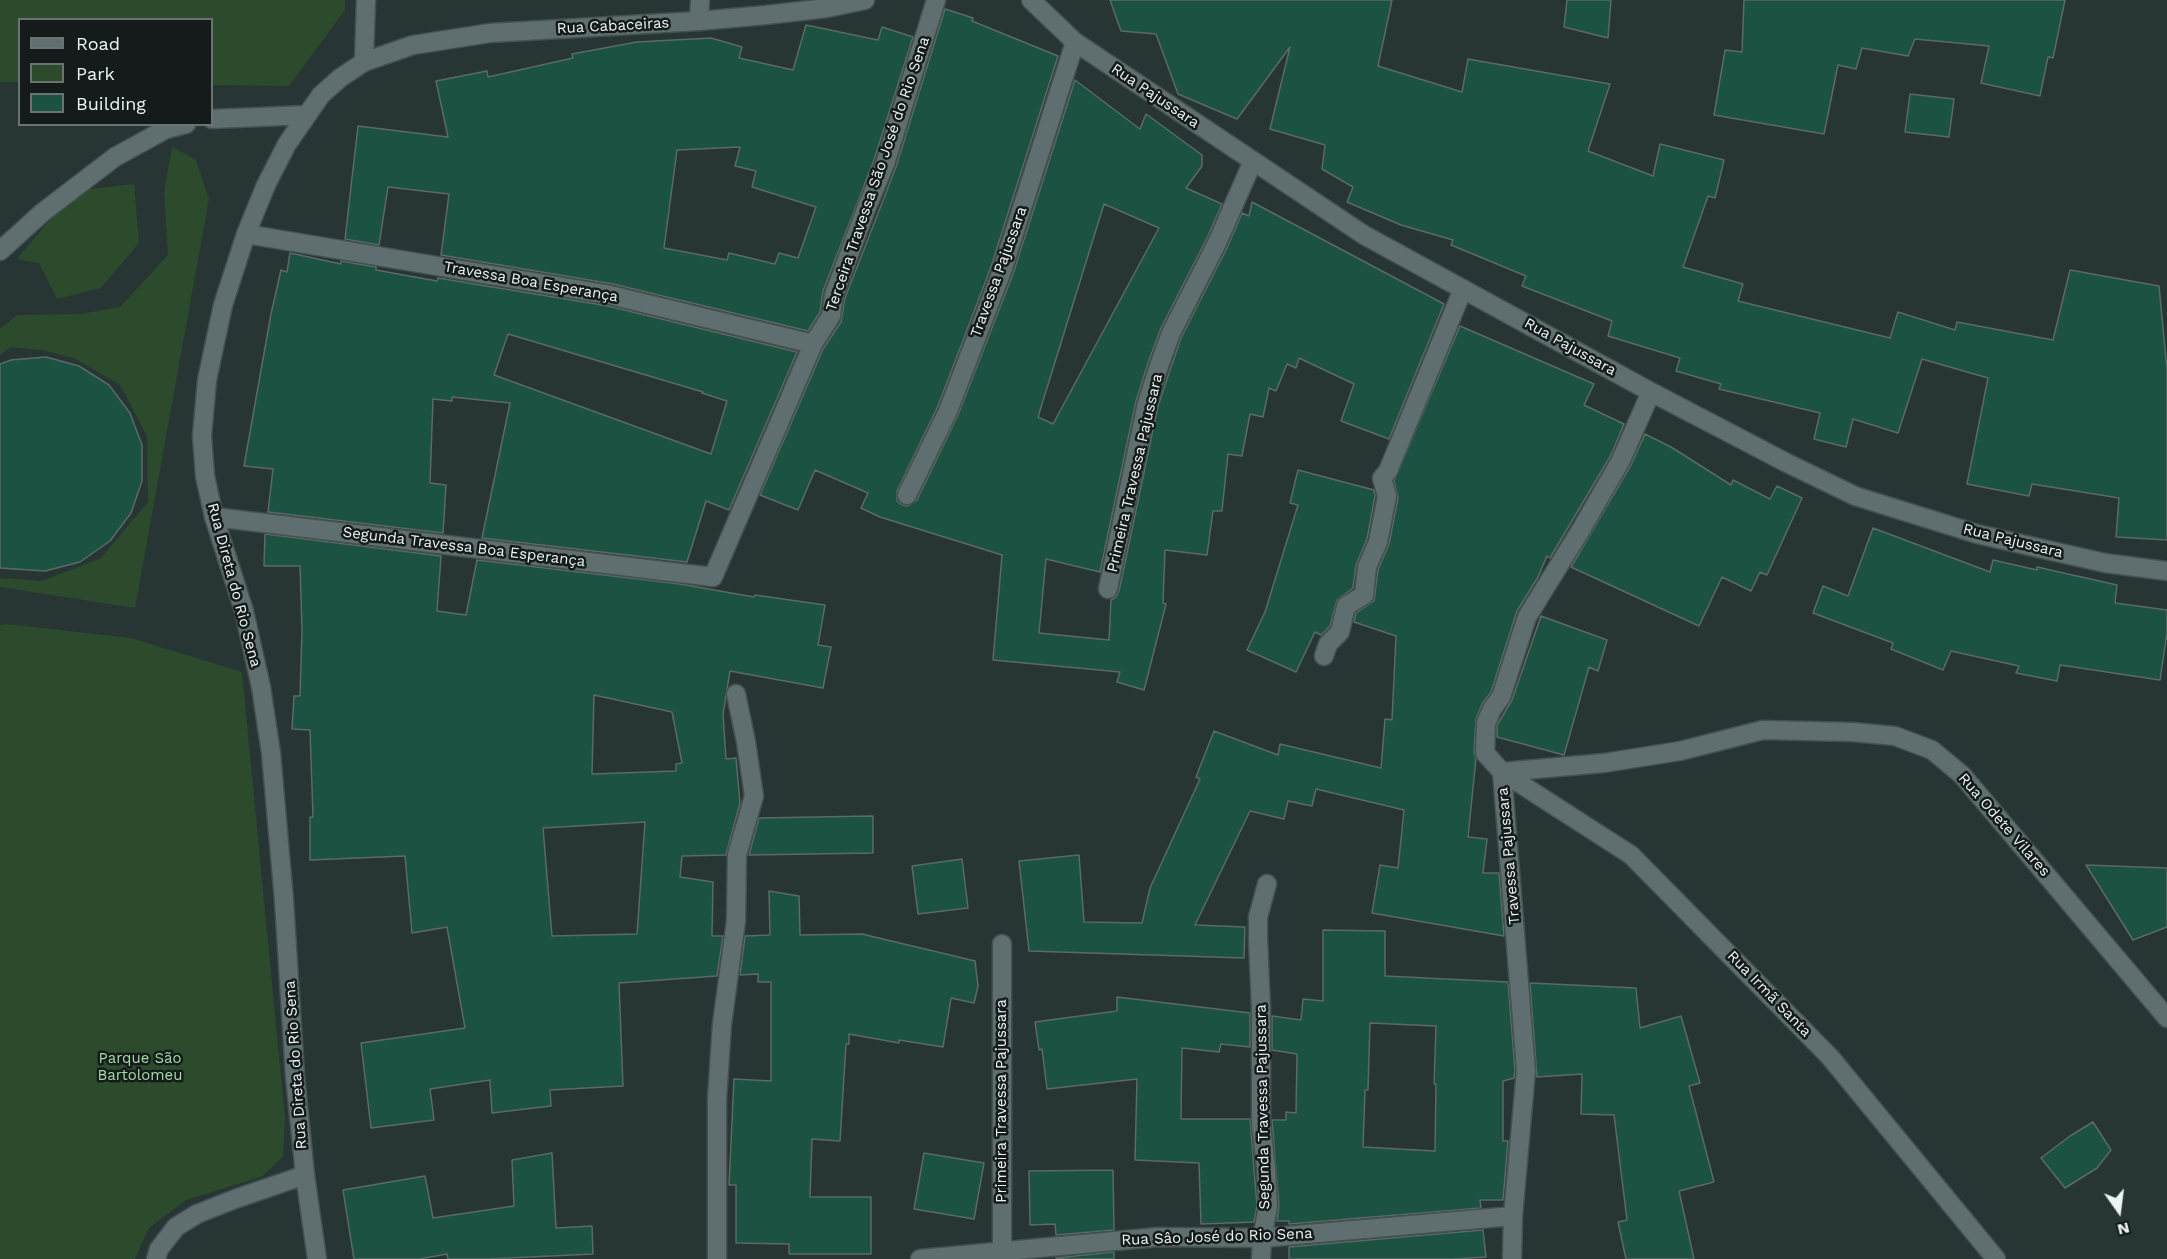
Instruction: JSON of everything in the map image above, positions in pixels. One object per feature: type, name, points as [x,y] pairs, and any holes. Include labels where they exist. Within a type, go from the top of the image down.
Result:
[{"type":"street","points":[[364,62],[366,0]]},
{"type":"street","points":[[699,21],[700,0]]},
{"type":"street","name":"Rua Cabaceiras","points":[[364,62],[413,45],[490,33],[699,21],[826,8],[865,0]]},
{"type":"street","name":"Terceira Travessa São José do Rio Sena","points":[[713,577],[813,344],[831,316],[834,295],[885,164],[936,0]]},
{"type":"street","name":"Rua Pajussara","points":[[1031,0],[1075,42],[1364,235],[1777,458],[1856,496],[1977,534],[2105,563],[2167,571]]},
{"type":"street","name":"Travessa Pajussara","points":[[907,495],[948,411],[1002,271],[1075,42]]},
{"type":"street","name":"Rua Direta do Rio Sena","points":[[317,1259],[304,1175],[295,1076],[285,900],[271,753],[261,687],[244,611],[214,517],[206,477],[202,436],[207,381],[223,305],[246,234],[266,185],[286,144],[321,95],[340,78],[364,62]]},
{"type":"street","points":[[213,119],[306,115]]},
{"type":"street","points":[[0,251],[43,212],[115,157],[166,129],[178,126]]},
{"type":"street","name":"Primeira Travessa Pajussara","points":[[1108,589],[1147,403],[1159,366],[1171,333],[1217,243],[1253,161]]},
{"type":"street","name":"Travessa Boa Esperança","points":[[246,234],[610,295],[813,344]]},
{"type":"street","points":[[1324,656],[1328,644],[1340,632],[1346,606],[1364,595],[1367,567],[1378,542],[1387,496],[1382,478],[1388,471],[1463,289]]},
{"type":"street","name":"Travessa Pajussara","points":[[1512,1259],[1513,1216],[1526,1070],[1502,772],[1485,753],[1486,723],[1501,697],[1527,617],[1621,460],[1651,392]]},
{"type":"street","name":"Segunda Travessa Boa Esperança","points":[[214,517],[713,577]]},
{"type":"street","points":[[717,1259],[717,1099],[722,1024],[736,921],[737,855],[754,795],[736,694]]},
{"type":"street","name":"Rua Odete Vilares","points":[[1502,772],[1604,764],[1680,751],[1763,730],[1852,732],[1895,736],[1932,750],[1962,775],[2167,1018]]},
{"type":"street","name":"Rua Irmã Santa","points":[[1502,772],[1631,855],[1830,1058],[1996,1259]]},
{"type":"street","name":"Segunda Travessa Pajussara","points":[[1261,1259],[1262,1238],[1268,1207],[1261,1125],[1258,917],[1267,884]]},
{"type":"street","name":"Primeira Travessa Pajussara","points":[[1002,944],[1002,1254]]},
{"type":"street","points":[[156,1259],[159,1249],[176,1227],[197,1214],[235,1198],[304,1175]]},
{"type":"street","name":"Rua Sâo José do Rio Sena","points":[[920,1259],[1002,1254],[1158,1237],[1262,1238],[1513,1216]]},
{"type":"green space","points":[[0,0],[345,0],[345,10],[289,86],[213,85],[213,18],[18,18],[18,82],[0,82]]},
{"type":"green space","points":[[172,147],[196,160],[209,199],[135,608],[0,587],[0,578],[42,581],[101,558],[148,502],[147,436],[120,385],[74,358],[42,350],[11,347],[0,355],[0,329],[17,315],[81,314],[120,307],[168,255],[164,192]]},
{"type":"green space","points":[[134,184],[139,243],[101,288],[57,299],[39,263],[17,259],[55,214],[83,190]]},
{"type":"green space","name":"Parque São Bartolomeu","points":[[0,625],[131,638],[242,672],[285,1119],[283,1157],[261,1177],[186,1200],[149,1228],[135,1259],[0,1259]]},
{"type":"building","points":[[1110,0],[1392,0],[1378,66],[1462,92],[1468,59],[1610,84],[1588,151],[1653,176],[1660,144],[1724,160],[1715,198],[1708,196],[1683,267],[1743,284],[1738,301],[1890,338],[1898,312],[1955,330],[1957,322],[2053,340],[2070,270],[2159,286],[2167,369],[2167,540],[2116,537],[2119,498],[2032,484],[2029,496],[1967,484],[1988,378],[1922,359],[1898,433],[1853,419],[1846,447],[1814,439],[1820,413],[1719,389],[1721,384],[1676,371],[1680,358],[1608,336],[1612,321],[1522,286],[1526,276],[1451,245],[1453,240],[1401,225],[1347,202],[1353,187],[1322,169],[1325,145],[1270,129],[1290,47],[1237,119],[1178,94],[1156,34],[1121,31]]},
{"type":"building","points":[[1567,0],[1611,0],[1608,38],[1564,27]]},
{"type":"building","points":[[1744,0],[2065,0],[2053,58],[2048,57],[2040,96],[1981,83],[1989,46],[1915,39],[1908,56],[1862,48],[1856,69],[1838,65],[1824,134],[1714,115],[1725,50],[1742,52]]},
{"type":"building","points":[[945,9],[973,18],[972,21],[1058,56],[991,267],[938,406],[897,491],[897,501],[908,506],[917,500],[958,415],[1013,274],[1075,80],[1140,129],[1146,114],[1202,155],[1202,166],[1186,188],[1222,204],[1161,328],[1148,363],[1136,401],[1100,572],[1046,559],[1039,633],[1109,640],[1111,600],[1119,591],[1158,406],[1181,338],[1227,248],[1242,213],[1249,216],[1252,202],[1444,304],[1389,439],[1341,421],[1354,384],[1299,358],[1296,368],[1287,364],[1276,391],[1269,388],[1263,417],[1250,414],[1242,456],[1228,454],[1222,511],[1213,511],[1207,555],[1165,550],[1163,603],[1166,604],[1144,690],[1117,682],[1120,672],[993,660],[1002,555],[880,517],[861,508],[868,493],[815,470],[798,510],[760,495],[823,349],[841,322],[845,298],[896,167]],"holes":[[[1104,204],[1159,228],[1053,424],[1038,417]]]},
{"type":"building","points":[[806,25],[878,40],[882,27],[913,37],[874,160],[823,291],[820,312],[808,331],[613,284],[441,255],[449,194],[388,187],[379,245],[345,239],[358,126],[448,137],[436,81],[487,71],[488,77],[573,58],[572,54],[637,42],[711,38],[742,47],[739,58],[793,70]],"holes":[[[740,147],[735,166],[756,171],[752,187],[816,207],[798,258],[779,253],[775,264],[729,253],[727,260],[664,248],[677,150]]]},
{"type":"building","points":[[1910,94],[1954,99],[1949,137],[1905,132]]},
{"type":"building","points":[[290,253],[341,264],[341,261],[437,281],[438,278],[608,306],[797,352],[729,510],[706,501],[687,562],[482,538],[510,403],[452,397],[452,401],[433,399],[430,483],[446,485],[443,533],[268,512],[273,469],[244,466],[271,314],[281,270],[287,272]],"holes":[[[508,334],[727,401],[711,454],[494,375]]]},
{"type":"building","points":[[1460,326],[1594,384],[1584,405],[1624,424],[1611,455],[1550,558],[1547,556],[1538,577],[1517,611],[1491,692],[1482,704],[1476,719],[1474,753],[1476,758],[1468,837],[1487,839],[1483,873],[1499,873],[1504,936],[1372,913],[1380,865],[1398,868],[1404,810],[1316,789],[1312,806],[1288,801],[1284,819],[1250,811],[1195,925],[1245,927],[1244,958],[1029,951],[1019,861],[1079,855],[1084,922],[1142,923],[1150,888],[1200,779],[1196,777],[1214,731],[1278,755],[1280,744],[1381,768],[1385,719],[1392,720],[1396,636],[1354,622],[1356,613],[1374,601],[1378,570],[1389,544],[1398,498],[1394,481]]},
{"type":"building","points":[[46,357],[79,366],[109,385],[130,413],[142,445],[142,481],[131,513],[110,541],[80,562],[45,571],[0,568],[0,364],[11,360]]},
{"type":"building","points":[[1645,434],[1671,447],[1731,485],[1733,480],[1770,499],[1777,486],[1802,498],[1767,575],[1760,572],[1751,591],[1722,577],[1699,626],[1571,567],[1631,465]]},
{"type":"building","points":[[1298,470],[1374,490],[1375,496],[1367,539],[1356,565],[1353,588],[1337,600],[1330,626],[1321,635],[1315,632],[1296,672],[1247,650],[1265,612],[1298,505],[1290,503]]},
{"type":"building","points":[[1873,528],[1990,572],[1993,560],[2037,570],[2037,567],[2117,585],[2115,603],[2167,610],[2167,633],[2160,680],[2060,665],[2057,681],[2016,673],[2019,666],[1951,651],[1943,670],[1891,649],[1893,643],[1813,613],[1823,586],[1848,596]]},
{"type":"building","points":[[265,534],[441,556],[437,611],[466,615],[477,560],[680,584],[754,597],[755,595],[825,605],[818,645],[831,647],[823,688],[730,671],[723,714],[726,759],[736,758],[740,803],[726,855],[682,856],[680,877],[713,882],[712,936],[723,936],[717,976],[619,983],[623,1086],[550,1090],[551,1106],[492,1113],[490,1080],[430,1089],[434,1120],[371,1128],[361,1043],[465,1028],[447,927],[412,933],[405,856],[310,860],[310,817],[313,817],[310,730],[292,729],[294,696],[300,696],[302,630],[300,566],[264,566]],"holes":[[[594,695],[672,712],[682,763],[676,764],[676,771],[592,774]],[[645,822],[637,934],[552,936],[543,828]]]},
{"type":"building","points":[[1541,616],[1607,640],[1598,671],[1589,667],[1564,755],[1497,737],[1497,725],[1512,700]]},
{"type":"building","points":[[873,816],[873,853],[749,855],[759,818]]},
{"type":"building","points":[[962,859],[968,908],[918,914],[912,866]]},
{"type":"building","points":[[2086,865],[2167,868],[2167,927],[2133,940]]},
{"type":"building","points":[[769,891],[799,896],[800,935],[862,934],[975,961],[978,986],[974,1003],[951,998],[943,1047],[899,1040],[899,1043],[849,1034],[849,1044],[846,1044],[840,1141],[812,1139],[810,1197],[871,1197],[871,1254],[789,1254],[789,1244],[736,1243],[736,1185],[729,1185],[734,1079],[771,1081],[771,982],[758,982],[758,974],[740,975],[745,936],[770,935]]},
{"type":"building","points":[[1323,930],[1385,931],[1385,976],[1508,982],[1515,1070],[1514,1078],[1503,1081],[1503,1141],[1508,1141],[1503,1200],[1480,1200],[1481,1208],[1289,1224],[1289,1221],[1277,1221],[1279,1206],[1272,1120],[1286,1120],[1286,1112],[1296,1113],[1297,1054],[1272,1050],[1272,1016],[1301,1020],[1303,999],[1323,1001]],"holes":[[[1370,1023],[1436,1026],[1435,1151],[1363,1147]]]},
{"type":"building","points":[[1530,983],[1636,988],[1640,1028],[1681,1016],[1700,1083],[1689,1086],[1714,1182],[1679,1191],[1694,1259],[1626,1259],[1618,1222],[1627,1220],[1614,1115],[1581,1114],[1582,1074],[1537,1077]]},
{"type":"building","points":[[1117,997],[1250,1013],[1250,1047],[1221,1044],[1219,1052],[1182,1048],[1181,1119],[1250,1119],[1257,1206],[1254,1222],[1201,1224],[1199,1163],[1135,1160],[1137,1079],[1047,1089],[1042,1049],[1039,1050],[1035,1022],[1117,1011]]},
{"type":"building","points":[[2093,1122],[2111,1150],[2097,1168],[2065,1188],[2041,1158]]},
{"type":"building","points":[[552,1153],[556,1228],[592,1226],[593,1254],[448,1259],[447,1254],[419,1259],[354,1259],[343,1190],[425,1176],[433,1218],[514,1206],[512,1160]]},
{"type":"building","points":[[924,1153],[984,1163],[974,1219],[914,1209]]},
{"type":"building","points":[[1113,1170],[1114,1230],[1056,1235],[1055,1224],[1030,1225],[1029,1171]]},
{"type":"building","points":[[1483,1230],[1486,1257],[1289,1259],[1289,1247]]},
{"type":"building","points":[[1114,1252],[1114,1259],[1056,1259],[1056,1258]]}]
